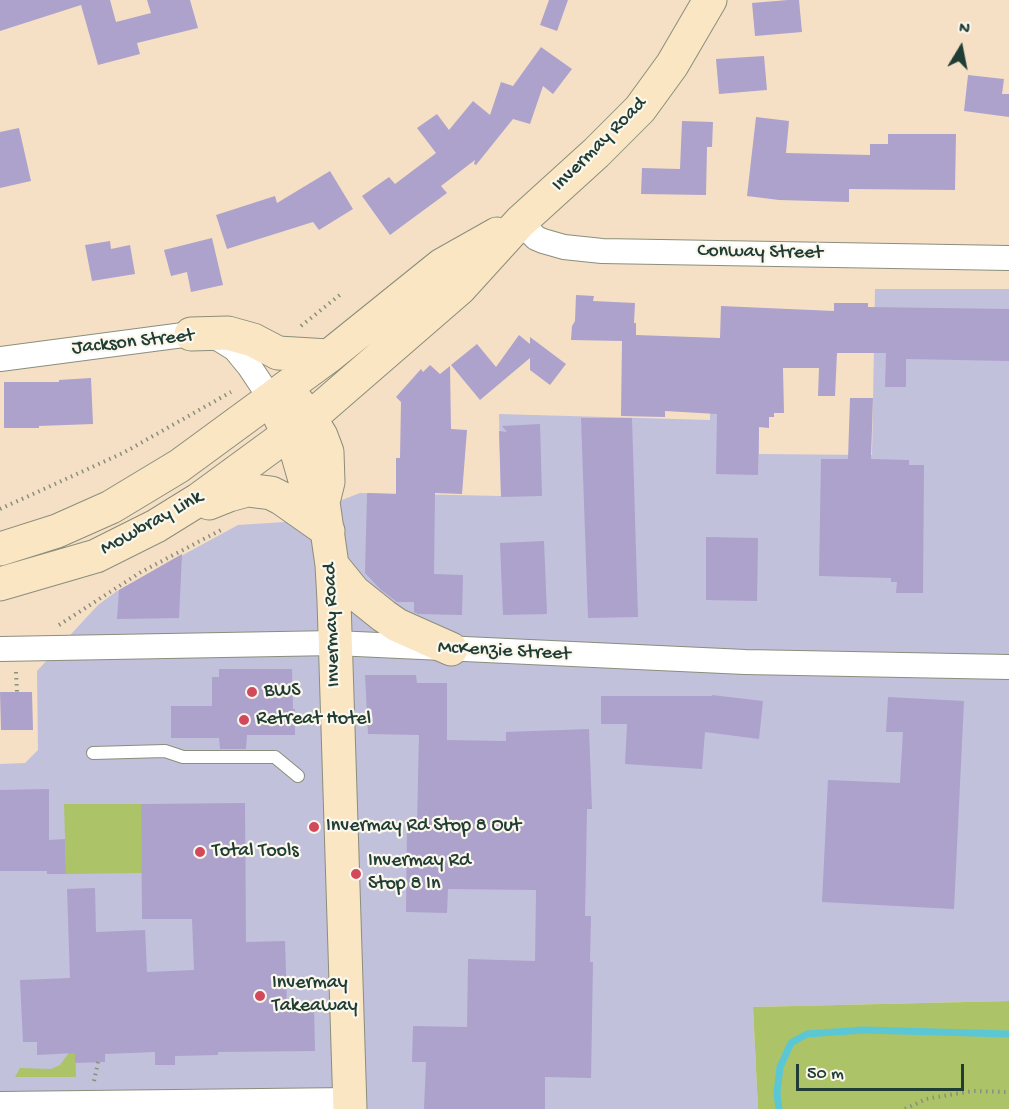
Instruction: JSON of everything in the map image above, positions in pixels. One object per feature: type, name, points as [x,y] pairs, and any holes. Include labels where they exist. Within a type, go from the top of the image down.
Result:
[{"type":"main road","name":"Invermay Road","points":[[300,426],[460,288],[520,222],[596,153],[640,109],[672,65],[710,0]]},
{"type":"main road","name":"Invermay Road","points":[[278,393],[442,265],[520,222]]},
{"type":"main road","points":[[200,333],[235,334],[285,355],[328,356]]},
{"type":"main road","points":[[278,393],[300,426],[307,487],[325,517]]},
{"type":"main road","name":"Mowbray Link","points":[[0,549],[57,531],[111,507],[179,466],[278,393]]},
{"type":"main road","name":"Mowbray Link","points":[[0,584],[96,556],[156,526],[198,500],[300,426]]},
{"type":"main road","points":[[156,526],[229,495],[256,490],[271,493],[325,517]]},
{"type":"main road","name":"Invermay Road","points":[[325,517],[332,565],[336,643],[350,1104]]},
{"type":"main road","points":[[332,565],[354,592],[384,616],[397,625],[451,649]]},
{"type":"street","name":"Conway Street","points":[[520,222],[536,238],[543,241],[564,247],[602,251],[1009,258]]},
{"type":"street","name":"Jackson Street","points":[[0,359],[200,333],[231,337],[247,346],[267,363],[278,393]]},
{"type":"street","name":"McKenzie Street","points":[[0,649],[336,643],[745,662],[1009,667]]},
{"type":"street","points":[[0,1104],[350,1104]]},
{"type":"lane","points":[[93,753],[165,751],[183,757],[275,757],[298,777]]},
{"type":"path","points":[[300,327],[341,294]]},
{"type":"path","points":[[0,509],[123,453],[221,396],[237,390]]},
{"type":"path","points":[[43,649],[49,632],[58,626],[141,572],[228,526]]},
{"type":"path","points":[[16,667],[17,692]]},
{"type":"path","points":[[94,1081],[98,1062]]},
{"type":"path","points":[[905,1109],[926,1099],[972,1090],[1009,1092]]},
{"type":"shaded area","points":[[875,289],[1009,289],[1009,1001],[753,1007],[758,1109],[0,1109],[0,764],[25,763],[38,750],[37,671],[98,605],[117,591],[238,525],[285,522],[360,493],[501,496],[499,414],[710,420],[710,413],[759,414],[759,454],[872,455]]},
{"type":"green space","points":[[64,804],[141,804],[142,873],[66,874]]},
{"type":"green space","points":[[1009,1001],[1009,1109],[758,1109],[753,1007]]},
{"type":"green space","points":[[67,1041],[75,1041],[76,1077],[15,1077],[20,1068],[51,1069],[60,1065],[68,1054]]},
{"type":"building","points":[[0,0],[110,0],[116,22],[151,13],[147,0],[190,0],[198,28],[137,43],[140,54],[98,65],[81,5],[0,31]]},
{"type":"building","points":[[549,0],[568,0],[557,31],[540,25]]},
{"type":"building","points":[[799,0],[802,32],[755,36],[752,3]]},
{"type":"building","points":[[541,47],[572,69],[553,94],[543,86],[530,124],[513,119],[476,165],[475,160],[441,186],[447,193],[390,235],[362,196],[389,177],[395,184],[436,153],[417,128],[437,114],[449,130],[473,101],[490,115],[501,82],[513,86]]},
{"type":"building","points":[[764,56],[767,90],[719,94],[716,59]]},
{"type":"building","points":[[968,75],[1004,79],[1002,94],[1009,94],[1009,117],[964,111]]},
{"type":"building","points":[[756,117],[789,121],[786,153],[870,155],[870,144],[888,144],[888,134],[956,134],[955,190],[849,189],[849,202],[779,200],[747,196]]},
{"type":"building","points":[[682,121],[713,122],[712,147],[707,147],[706,195],[641,194],[642,168],[680,169]]},
{"type":"building","points":[[19,128],[31,181],[0,188],[0,132]]},
{"type":"building","points":[[330,171],[353,209],[319,230],[313,222],[227,249],[216,215],[275,196],[277,203]]},
{"type":"building","points":[[212,238],[223,285],[191,292],[187,272],[171,276],[164,250]]},
{"type":"building","points":[[110,241],[111,249],[130,245],[135,274],[92,281],[85,245]]},
{"type":"building","points":[[576,295],[594,296],[593,301],[635,303],[636,335],[720,338],[721,306],[834,311],[834,303],[868,303],[868,307],[1009,309],[1009,361],[906,359],[906,387],[885,387],[886,353],[837,353],[835,396],[818,396],[819,368],[783,368],[784,413],[774,413],[774,417],[769,417],[769,428],[759,427],[758,475],[716,474],[717,414],[665,411],[665,417],[621,416],[622,341],[571,340],[572,326],[575,321]]},
{"type":"building","points":[[519,335],[530,344],[530,337],[566,364],[550,385],[530,370],[530,358],[480,400],[451,365],[477,344],[496,367]]},
{"type":"building","points":[[430,365],[440,374],[450,366],[451,429],[467,430],[462,494],[435,493],[434,574],[463,575],[462,615],[418,614],[414,612],[414,602],[397,602],[365,573],[367,493],[396,494],[396,458],[400,458],[401,402],[396,397],[421,369],[423,372]]},
{"type":"building","points":[[91,378],[93,424],[4,428],[4,382],[59,382],[59,380]]},
{"type":"building","points":[[850,398],[873,398],[871,459],[909,460],[909,465],[924,465],[923,593],[896,593],[897,582],[891,582],[891,578],[819,576],[821,459],[848,459]]},
{"type":"building","points":[[581,418],[632,418],[638,617],[588,618]]},
{"type":"building","points":[[540,424],[542,496],[501,497],[499,431],[507,432],[502,426]]},
{"type":"building","points":[[706,537],[758,538],[757,601],[706,600]]},
{"type":"building","points":[[544,541],[547,614],[503,615],[500,543]]},
{"type":"building","points":[[182,554],[179,618],[117,619],[119,590]]},
{"type":"building","name":"BWS","points":[[219,669],[292,669],[295,735],[247,735],[246,749],[220,749],[219,738],[171,738],[171,706],[212,706],[212,677],[219,677]]},
{"type":"building","points":[[365,675],[416,675],[417,683],[447,683],[447,740],[506,741],[506,732],[589,729],[592,809],[587,809],[585,916],[591,916],[590,962],[593,962],[591,1078],[545,1077],[545,1109],[424,1109],[426,1062],[412,1062],[413,1026],[467,1027],[468,959],[535,961],[536,890],[448,889],[447,913],[406,912],[407,823],[417,823],[419,735],[368,734]]},
{"type":"building","points":[[0,692],[32,692],[33,730],[1,730]]},
{"type":"building","points":[[712,695],[763,701],[759,739],[705,732],[702,769],[625,764],[627,724],[601,724],[601,696]]},
{"type":"building","points":[[888,697],[964,701],[954,909],[822,902],[828,780],[900,783],[903,732],[886,732]]},
{"type":"building","points":[[49,789],[49,840],[65,839],[66,874],[47,874],[47,871],[0,871],[0,790]]},
{"type":"building","points":[[245,803],[246,942],[285,941],[287,1005],[314,1006],[315,1051],[218,1052],[218,1055],[175,1056],[175,1065],[155,1065],[155,1052],[105,1054],[105,1062],[75,1063],[75,1053],[37,1055],[37,1042],[23,1042],[20,980],[70,978],[67,889],[95,888],[96,932],[145,930],[147,972],[194,970],[192,919],[142,919],[141,804]]},
{"type":"waterway","points":[[779,1109],[777,1093],[780,1067],[791,1043],[807,1034],[863,1030],[1009,1034]]},
{"type":"place","name":"BWS","points":[[252,692]]},
{"type":"place","name":"Retreat Hotel","points":[[244,720]]},
{"type":"place","name":"Invermay Rd Stop 8 Out","points":[[314,827]]},
{"type":"place","name":"Total Tools","points":[[200,852]]},
{"type":"place","name":"Invermay Rd Stop 8 In","points":[[356,874]]},
{"type":"place","name":"Invermay Takeaway","points":[[260,996]]}]
